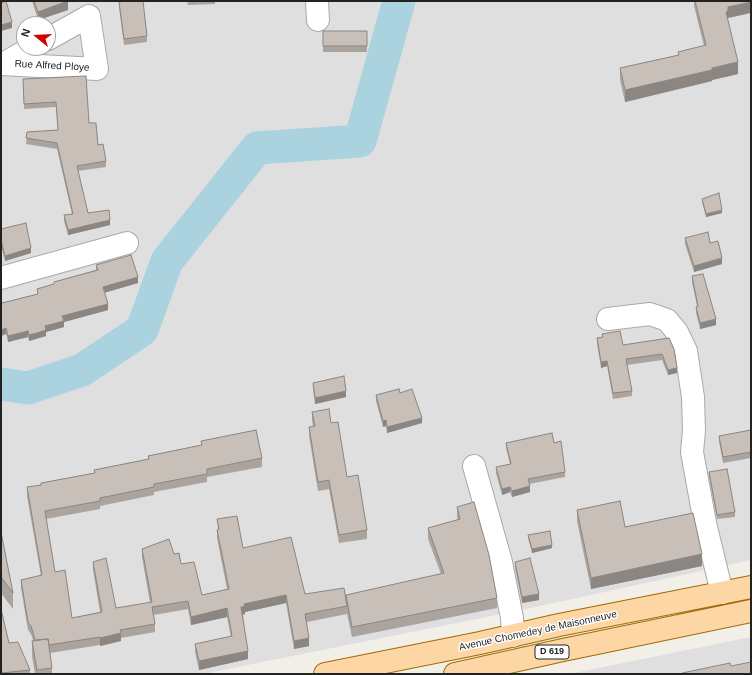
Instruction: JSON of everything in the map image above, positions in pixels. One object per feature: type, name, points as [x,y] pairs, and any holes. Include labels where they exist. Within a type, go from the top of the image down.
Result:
[{"type":"main road","name":"Avenue Chomedey de Maisonneuve","points":[[326,674],[751,586]]},
{"type":"main road","name":"D 619","points":[[455,674],[751,611]]},
{"type":"street","name":"Rue Alfred Ploye","points":[[2,64],[97,69],[89,16],[56,35]]},
{"type":"street","name":"Rue Alfred Ploye","points":[[2,64],[16,56]]},
{"type":"street","points":[[1,278],[126,243]]},
{"type":"street","points":[[608,319],[650,314],[667,320],[677,332],[686,351],[693,397],[694,432],[692,452],[722,593]]},
{"type":"street","points":[[474,466],[501,562],[512,618],[513,636]]},
{"type":"shaded area","points":[[1,1],[751,1],[751,560],[531,608],[203,674],[1,674]]},
{"type":"shaded area","points":[[751,637],[751,674],[569,674]]},
{"type":"building","points":[[6,1],[12,22],[1,25],[1,3]]},
{"type":"building","points":[[34,1],[68,1],[38,12]]},
{"type":"building","points":[[143,1],[147,36],[124,39],[119,2]]},
{"type":"building","points":[[695,1],[751,1],[728,7],[728,11],[726,12],[738,62],[712,68],[712,70],[625,90],[620,68],[679,55],[678,52],[706,45]]},
{"type":"building","points":[[323,31],[367,31],[367,46],[323,46]]},
{"type":"building","points":[[86,76],[89,123],[96,123],[98,145],[103,144],[106,161],[77,166],[88,213],[109,210],[110,220],[68,230],[64,215],[73,214],[57,143],[26,138],[27,132],[58,130],[56,102],[24,104],[23,79]]},
{"type":"building","points":[[719,193],[722,210],[706,214],[702,199]]},
{"type":"building","points":[[26,223],[31,248],[5,256],[1,240],[1,229]]},
{"type":"building","points":[[708,232],[710,243],[718,241],[722,258],[694,266],[685,238]]},
{"type":"building","points":[[131,255],[138,277],[103,287],[108,304],[62,316],[64,321],[45,326],[46,330],[29,335],[28,331],[8,336],[6,328],[1,330],[1,301],[2,303],[38,294],[37,289],[54,284],[54,282],[98,270],[96,265]]},
{"type":"building","points":[[703,274],[716,319],[700,323],[696,307],[698,306],[692,276]]},
{"type":"building","points":[[620,331],[623,345],[669,338],[674,349],[677,368],[668,370],[662,354],[626,359],[632,391],[613,393],[607,361],[601,362],[597,338],[603,337],[602,334]]},
{"type":"building","points":[[344,376],[346,391],[315,398],[313,383]]},
{"type":"building","points":[[399,389],[400,393],[412,389],[422,418],[387,427],[386,420],[383,421],[376,395]]},
{"type":"building","points":[[329,409],[331,423],[338,422],[347,477],[358,475],[367,530],[339,535],[329,480],[318,482],[309,427],[315,426],[312,412]]},
{"type":"building","points":[[256,430],[262,458],[207,469],[207,474],[154,484],[154,487],[100,498],[100,501],[45,511],[55,572],[65,570],[72,618],[102,612],[93,562],[106,558],[116,608],[152,602],[142,549],[169,539],[174,554],[179,553],[181,564],[194,562],[202,595],[229,589],[217,530],[219,529],[217,519],[237,516],[243,548],[291,537],[305,594],[344,588],[347,606],[305,614],[309,638],[294,641],[286,595],[244,604],[245,606],[241,607],[248,651],[199,661],[195,644],[232,636],[227,608],[191,617],[188,601],[152,607],[155,624],[120,630],[121,633],[100,638],[49,645],[48,639],[35,640],[31,626],[28,622],[21,580],[42,575],[27,487],[95,473],[94,470],[149,459],[148,456],[202,445],[201,441]]},
{"type":"building","points":[[751,430],[751,452],[723,457],[719,436]]},
{"type":"building","points":[[552,433],[554,443],[561,441],[565,472],[528,479],[530,486],[512,491],[510,487],[502,489],[496,467],[511,464],[506,443]]},
{"type":"building","points":[[727,469],[735,512],[717,515],[709,472]]},
{"type":"building","points":[[620,501],[625,527],[693,513],[702,554],[591,578],[577,510]]},
{"type":"building","points":[[474,502],[489,555],[497,598],[352,627],[346,595],[444,573],[428,528],[460,519],[457,507]]},
{"type":"building","points":[[550,531],[552,545],[532,549],[528,535]]},
{"type":"building","points":[[1,532],[13,593],[1,577]]},
{"type":"building","points":[[530,558],[539,594],[522,597],[515,562]]},
{"type":"building","points":[[1,609],[9,643],[18,642],[30,670],[1,673]]},
{"type":"building","points":[[48,639],[52,668],[37,670],[32,641]]},
{"type":"building","points":[[751,662],[751,674],[682,673],[730,663],[731,666]]},
{"type":"waterway","points":[[1,384],[28,388],[82,370],[142,330],[167,261],[257,148],[360,141],[399,1]]}]
